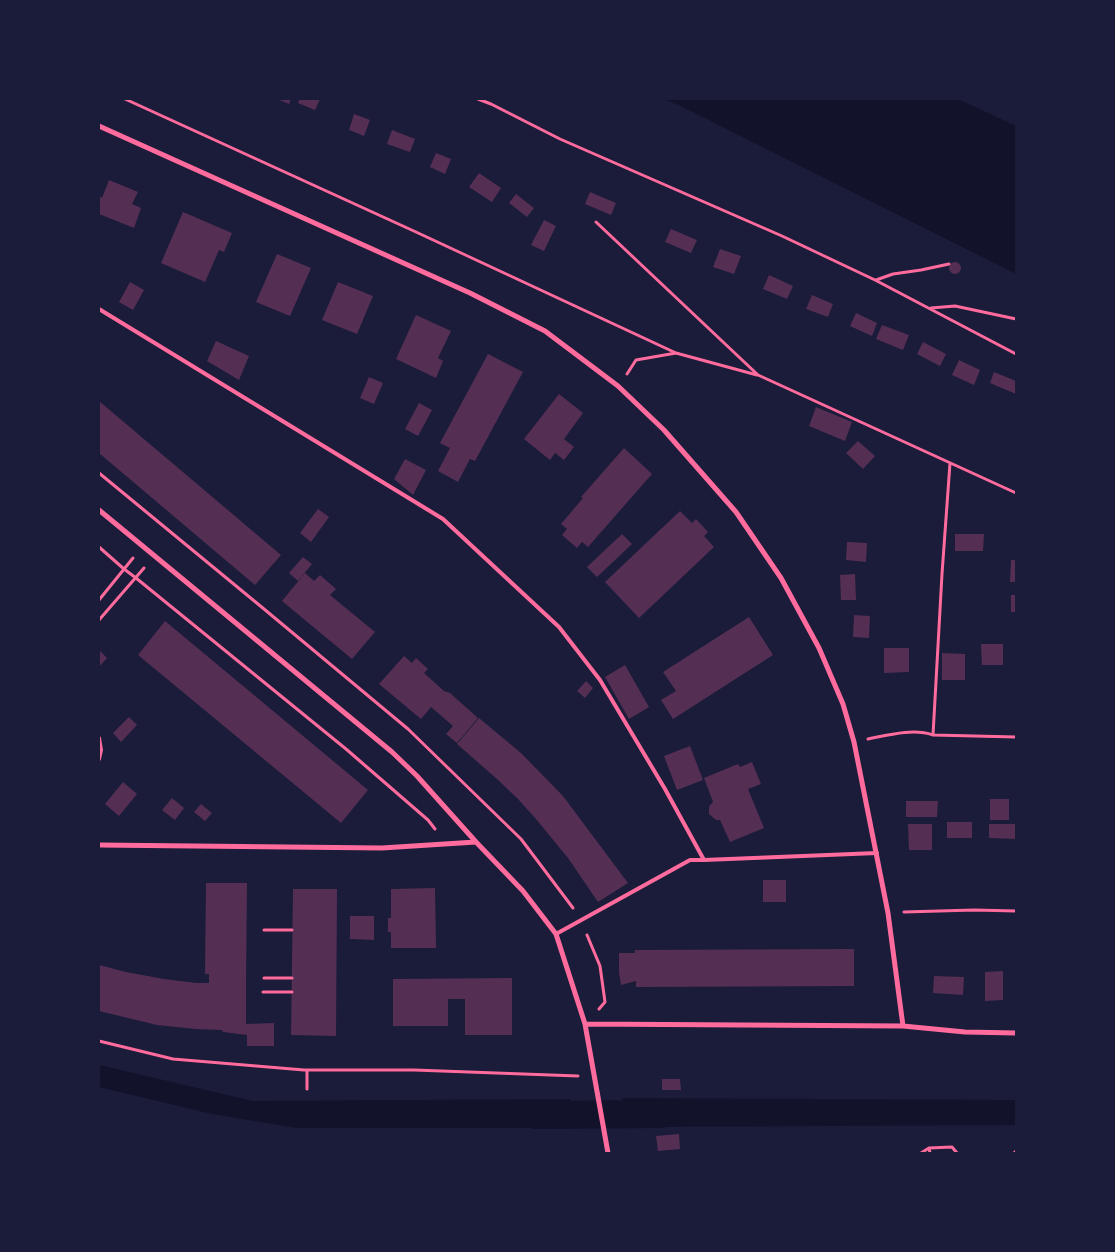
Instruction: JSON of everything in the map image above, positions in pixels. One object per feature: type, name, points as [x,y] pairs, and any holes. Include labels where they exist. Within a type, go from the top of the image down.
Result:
[{"type":"street","points":[[99,126],[470,293],[545,332],[618,386],[664,430],[736,512],[781,578],[819,648],[842,704],[854,742],[877,854],[888,913],[903,1026]]},
{"type":"street","points":[[99,510],[392,752],[523,891],[556,934],[585,1024],[608,1153]]},
{"type":"street","points":[[99,845],[382,848],[476,842]]},
{"type":"street","points":[[585,1024],[903,1026],[965,1032],[1016,1033]]},
{"type":"lane","points":[[99,309],[444,519],[559,627],[600,680],[665,789],[704,860]]},
{"type":"lane","points":[[99,738],[101,750],[99,759]]},
{"type":"lane","points":[[556,934],[690,860],[877,854]]},
{"type":"path","points":[[125,99],[676,353],[758,375],[1016,494]]},
{"type":"path","points":[[478,99],[560,138],[782,236],[876,280],[1016,354]]},
{"type":"path","points":[[596,222],[758,375]]},
{"type":"path","points":[[876,280],[893,274],[949,264]]},
{"type":"path","points":[[929,308],[955,306],[1016,319]]},
{"type":"path","points":[[618,386],[636,360],[676,353]]},
{"type":"path","points":[[933,735],[950,463]]},
{"type":"path","points":[[99,600],[143,546]]},
{"type":"path","points":[[99,547],[346,749],[428,820],[446,844]]},
{"type":"path","points":[[99,620],[155,556]]},
{"type":"path","points":[[854,742],[892,734],[924,732],[933,735],[1016,737]]},
{"type":"path","points":[[888,913],[974,910],[1016,911]]},
{"type":"path","points":[[264,930],[292,930]]},
{"type":"path","points":[[264,978],[292,978]]},
{"type":"path","points":[[263,992],[292,992]]},
{"type":"path","points":[[99,1041],[173,1059],[307,1070],[414,1070],[595,1077]]},
{"type":"path","points":[[307,1070],[308,1088]]},
{"type":"path","points":[[921,1153],[929,1148],[952,1147],[957,1153]]},
{"type":"path","points":[[929,1148],[930,1153]]},
{"type":"shaded area","points":[[663,99],[958,99],[1016,126],[1016,274],[679,105]]},
{"type":"shaded area","points":[[99,1065],[253,1101],[570,1099],[576,1128],[297,1128],[212,1114],[99,1087]]},
{"type":"shaded area","points":[[622,1098],[1016,1100],[1016,1125],[627,1127]]},
{"type":"building","points":[[277,99],[291,99],[289,104]]},
{"type":"building","points":[[300,99],[320,99],[315,110],[298,103]]},
{"type":"building","points":[[354,114],[370,120],[364,136],[349,130]]},
{"type":"building","points":[[392,130],[415,139],[410,152],[387,144]]},
{"type":"building","points":[[436,153],[451,159],[445,174],[430,167]]},
{"type":"building","points":[[479,173],[501,188],[492,202],[469,187]]},
{"type":"building","points":[[109,180],[138,192],[132,204],[141,208],[134,228],[99,214],[99,196],[102,198]]},
{"type":"building","points":[[590,192],[616,203],[611,215],[585,204]]},
{"type":"building","points":[[516,194],[534,208],[527,217],[509,203]]},
{"type":"building","points":[[183,212],[232,233],[224,252],[219,250],[205,282],[161,263]]},
{"type":"building","points":[[544,220],[556,226],[544,251],[531,245]]},
{"type":"building","points":[[671,229],[697,240],[691,253],[665,242]]},
{"type":"building","points":[[720,249],[741,256],[734,274],[713,267]]},
{"type":"building","points":[[277,254],[311,268],[290,316],[256,302]]},
{"type":"building","points":[[957,262],[960,263],[960,273],[953,274],[950,273],[949,266],[950,263]]},
{"type":"building","points":[[769,275],[793,286],[787,299],[763,289]]},
{"type":"building","points":[[130,282],[144,290],[133,310],[119,302]]},
{"type":"building","points":[[338,282],[373,296],[357,334],[322,320]]},
{"type":"building","points":[[812,295],[833,304],[828,317],[806,309]]},
{"type":"building","points":[[856,313],[877,323],[872,336],[850,326]]},
{"type":"building","points":[[416,315],[451,331],[438,358],[443,361],[436,378],[396,359]]},
{"type":"building","points":[[882,325],[909,335],[903,350],[876,339]]},
{"type":"building","points":[[216,341],[249,356],[239,380],[207,361]]},
{"type":"building","points":[[923,342],[946,354],[940,366],[917,354]]},
{"type":"building","points":[[488,354],[523,372],[475,461],[470,459],[458,482],[438,471],[450,448],[440,443]]},
{"type":"building","points":[[959,360],[980,370],[974,385],[952,375]]},
{"type":"building","points":[[994,372],[1016,381],[1016,394],[990,383]]},
{"type":"building","points":[[369,377],[383,383],[374,404],[360,398]]},
{"type":"building","points":[[559,394],[583,413],[564,439],[574,447],[564,460],[555,453],[550,460],[524,439]]},
{"type":"building","points":[[99,401],[281,555],[255,585],[99,453]]},
{"type":"building","points":[[419,403],[432,410],[418,436],[405,429]]},
{"type":"building","points":[[816,407],[852,422],[845,441],[809,426]]},
{"type":"building","points":[[858,441],[875,456],[863,469],[846,453]]},
{"type":"building","points":[[624,448],[652,474],[588,547],[582,542],[577,548],[562,535],[567,529],[561,524],[583,498],[581,497]]},
{"type":"building","points":[[405,459],[426,470],[413,495],[394,479]]},
{"type":"building","points":[[318,509],[329,517],[311,542],[300,533]]},
{"type":"building","points":[[680,511],[692,523],[696,519],[708,532],[704,536],[714,547],[639,618],[605,582]]},
{"type":"building","points":[[622,534],[632,544],[597,577],[587,567]]},
{"type":"building","points":[[955,534],[984,534],[983,551],[955,551]]},
{"type":"building","points":[[847,542],[867,543],[866,562],[846,560]]},
{"type":"building","points":[[303,557],[312,564],[298,581],[289,573]]},
{"type":"building","points":[[1011,560],[1016,560],[1016,582],[1010,582]]},
{"type":"building","points":[[305,573],[314,581],[320,575],[336,589],[330,595],[375,632],[352,659],[282,601]]},
{"type":"building","points":[[855,574],[856,600],[841,600],[840,575]]},
{"type":"building","points":[[1011,595],[1016,595],[1016,612],[1011,612]]},
{"type":"building","points":[[854,615],[870,616],[869,638],[853,637]]},
{"type":"building","points":[[749,617],[773,655],[673,719],[661,700],[676,691],[663,672]]},
{"type":"building","points":[[165,621],[368,790],[341,823],[138,655]]},
{"type":"building","points":[[981,644],[1003,644],[1003,665],[982,665]]},
{"type":"building","points":[[884,648],[909,648],[909,672],[884,673]]},
{"type":"building","points":[[99,650],[107,658],[99,667]]},
{"type":"building","points":[[942,653],[965,654],[965,680],[942,680]]},
{"type":"building","points":[[404,656],[412,663],[416,658],[428,669],[424,673],[478,718],[457,743],[446,734],[453,726],[431,707],[421,719],[379,684]]},
{"type":"building","points":[[625,665],[649,707],[629,719],[605,677]]},
{"type":"building","points":[[586,681],[593,688],[585,698],[577,691]]},
{"type":"building","points":[[129,717],[137,725],[121,742],[113,733]]},
{"type":"building","points":[[479,718],[521,753],[563,796],[628,883],[598,902],[568,858],[536,819],[497,779],[457,744]]},
{"type":"building","points":[[690,746],[703,780],[677,790],[664,756]]},
{"type":"building","points":[[752,762],[761,784],[748,789],[764,828],[730,842],[720,820],[716,820],[709,814],[710,805],[713,802],[704,778],[738,764],[740,767]]},
{"type":"building","points":[[123,782],[137,794],[119,816],[105,804]]},
{"type":"building","points":[[172,798],[184,808],[175,820],[162,810]]},
{"type":"building","points":[[990,799],[1009,799],[1009,820],[990,820]]},
{"type":"building","points":[[906,801],[938,801],[937,817],[906,817]]},
{"type":"building","points":[[201,804],[212,813],[205,821],[194,812]]},
{"type":"building","points":[[947,822],[972,822],[972,838],[947,838]]},
{"type":"building","points":[[908,824],[932,824],[932,850],[909,850]]},
{"type":"building","points":[[989,824],[1016,824],[1016,839],[989,838]]},
{"type":"building","points":[[763,880],[786,880],[786,902],[763,902]]},
{"type":"building","points":[[206,883],[247,883],[246,1024],[274,1023],[274,1046],[247,1046],[247,1035],[223,1032],[222,1030],[157,1025],[99,1011],[99,965],[164,979],[209,983],[209,974],[205,974]]},
{"type":"building","points":[[435,888],[436,948],[391,948],[391,932],[388,932],[388,918],[391,918],[391,889]]},
{"type":"building","points":[[293,889],[337,889],[336,1036],[291,1035]]},
{"type":"building","points":[[350,916],[374,916],[374,940],[350,939]]},
{"type":"building","points":[[854,949],[854,986],[636,987],[636,981],[621,985],[619,972],[619,953],[635,953],[635,950]]},
{"type":"building","points":[[1003,971],[1003,1000],[985,1001],[985,972]]},
{"type":"building","points":[[934,976],[964,977],[963,995],[933,993]]},
{"type":"building","points":[[512,978],[512,1035],[465,1035],[465,999],[448,999],[448,1026],[393,1026],[393,979]]},
{"type":"building","points":[[662,1079],[680,1079],[681,1090],[662,1090]]},
{"type":"building","points":[[679,1134],[680,1149],[658,1151],[656,1136]]},
{"type":"waterway","points":[[536,1115],[661,1114]]}]
